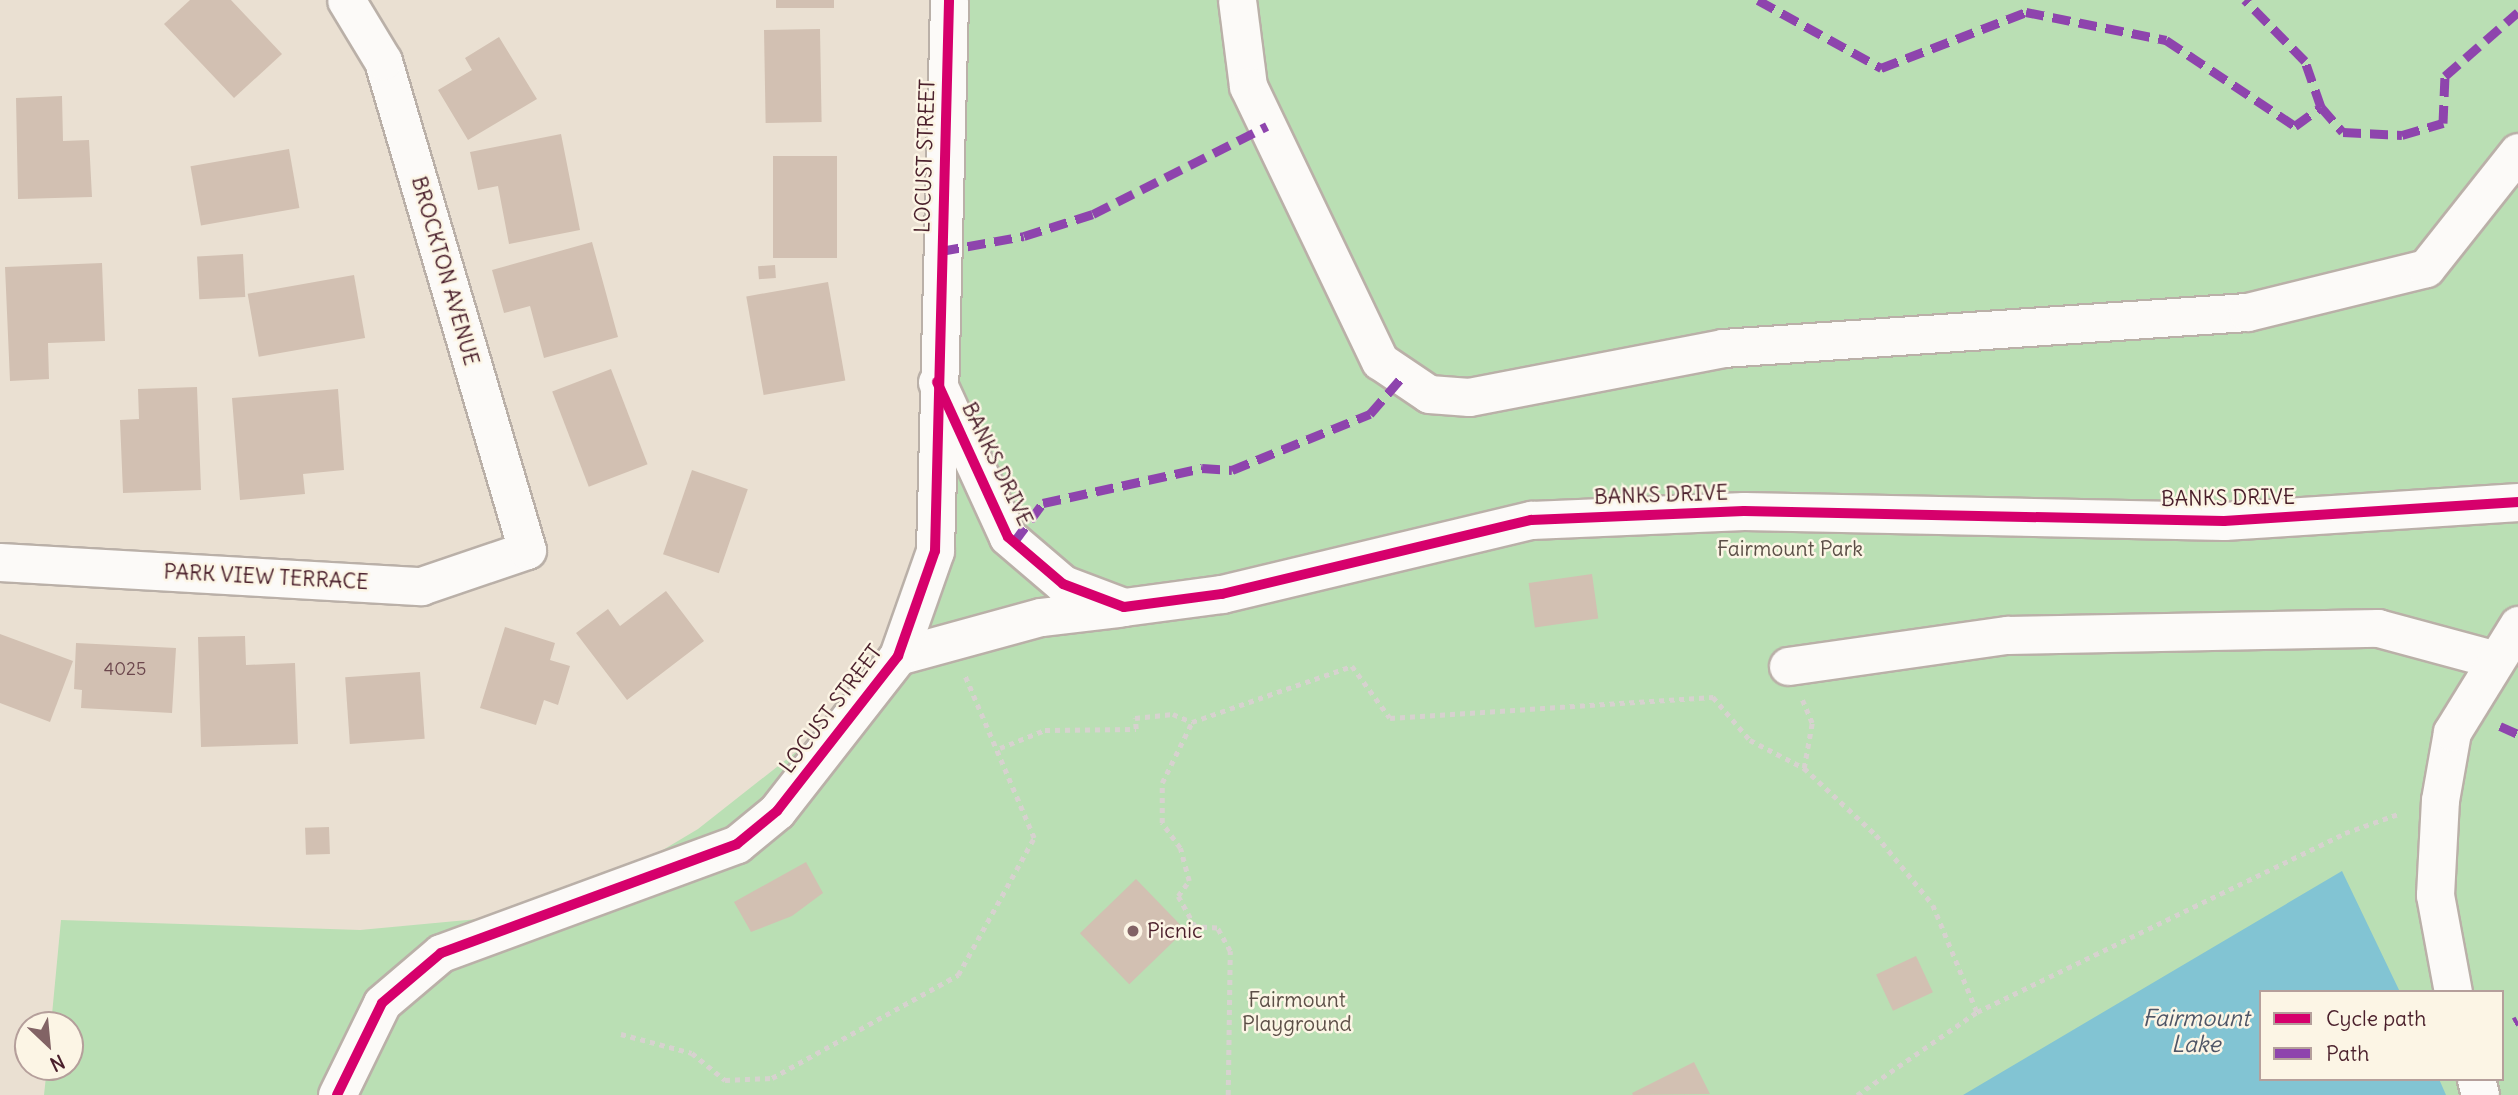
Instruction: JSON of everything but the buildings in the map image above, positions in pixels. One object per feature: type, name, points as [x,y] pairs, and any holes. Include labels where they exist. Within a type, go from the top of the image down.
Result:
[{"type":"street","name":"BROCKTON AVENUE","points":[[346,0],[383,61],[527,550]]},
{"type":"street","name":"LOCUST STREET","points":[[337,1095],[382,1003],[441,953],[737,844],[777,811],[898,656],[935,551],[937,382],[949,0]]},
{"type":"street","points":[[1237,0],[1248,86],[1380,361],[1429,394],[1469,397],[1723,348],[2247,312],[2426,268],[2518,152]]},
{"type":"street","name":"BANKS DRIVE","points":[[937,382],[1008,537],[1063,584],[1124,607]]},
{"type":"street","name":"BANKS DRIVE","points":[[898,656],[1041,617],[1222,594],[1531,520],[1744,511],[2224,521],[2518,502]]},
{"type":"street","name":"PARK VIEW TERRACE","points":[[0,562],[421,586],[527,550]]},
{"type":"street","points":[[2453,990],[2435,895],[2440,800],[2452,732],[2493,659],[2518,625]]},
{"type":"street","points":[[1788,666],[2007,635],[2378,628],[2493,659]]},
{"type":"path","points":[[621,1034],[692,1053],[725,1080],[772,1078],[958,975],[1034,838],[1000,748],[958,663]]},
{"type":"path","points":[[1000,748],[1045,730],[1136,729],[1135,718],[1173,714],[1192,722],[1352,666],[1390,718],[1713,697],[1750,740],[1804,768],[1876,835],[1933,905],[1977,1012]]},
{"type":"path","points":[[1788,666],[1812,723],[1804,768]]},
{"type":"path","points":[[1192,722],[1162,783],[1162,823],[1180,848],[1189,881],[1178,896],[1195,927],[1217,928],[1230,951],[1228,1095]]},
{"type":"path","points":[[1857,1095],[1977,1012],[2301,854],[2377,821]]},
{"type":"green space","name":"Fairmount Park","points":[[967,0],[2518,0],[2518,1095],[44,1095],[46,1081],[84,1081],[84,1011],[52,1011],[61,920],[360,930],[511,916],[611,881],[698,829],[871,693],[916,602]]},
{"type":"water","name":"Fairmount Lake","points":[[2342,871],[2399,990],[2259,990],[2259,1081],[2440,1081],[2446,1095],[1963,1095]]},
{"type":"marked path","points":[[1758,0],[1881,68],[2026,12],[2166,40],[2295,126],[2321,107],[2305,61],[2245,0]]},
{"type":"marked path","points":[[2321,107],[2343,132],[2402,135],[2443,123],[2445,76],[2518,12]]},
{"type":"marked path","points":[[941,251],[1024,236],[1093,214],[1267,126]]},
{"type":"marked path","points":[[1014,542],[1043,503],[1202,468],[1232,470],[1370,414],[1403,376]]},
{"type":"marked path","points":[[2500,726],[2518,734]]},
{"type":"marked path","points":[[2514,1022],[2518,1020]]},
{"type":"cycle path","points":[[337,1095],[382,1003],[441,953],[737,844],[777,811],[898,656],[935,551],[949,0]]},
{"type":"cycle path","points":[[937,382],[1008,537],[1063,584],[1124,607],[1222,594],[1531,520],[1744,511],[2224,521],[2518,502]]},
{"type":"place","name":"Picnic","points":[[1133,931]]},
{"type":"park label","name":"Fairmount Playground","points":[[1297,1012]]}]
